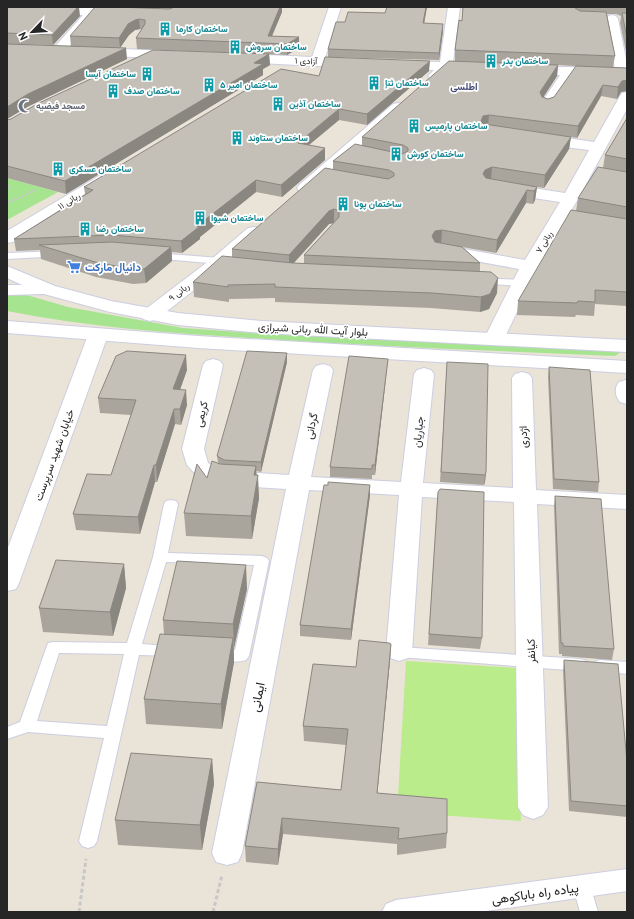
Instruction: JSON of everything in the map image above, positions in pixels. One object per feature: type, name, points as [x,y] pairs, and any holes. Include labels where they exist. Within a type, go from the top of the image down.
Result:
[{"type":"street","points":[[316,62],[335,7]]},
{"type":"street","points":[[423,85],[446,66],[456,8]]},
{"type":"street","points":[[7,9],[102,10],[135,13]]},
{"type":"street","points":[[58,51],[102,10]]},
{"type":"street","points":[[516,69],[624,74],[612,20]]},
{"type":"street","points":[[125,53],[134,40]]},
{"type":"street","points":[[43,50],[73,51]]},
{"type":"street","points":[[88,52],[182,56]]},
{"type":"street","points":[[124,68],[151,54]]},
{"type":"street","name":"آزادی ۱","points":[[228,58],[362,63]]},
{"type":"street","points":[[279,74],[298,61]]},
{"type":"street","points":[[385,64],[485,68]]},
{"type":"street","points":[[547,106],[570,71]]},
{"type":"street","name":"ربانی ۷","points":[[494,339],[530,266],[568,216],[570,199],[592,172],[598,147],[627,96]]},
{"type":"street","points":[[296,196],[327,177],[352,152],[372,128],[406,100]]},
{"type":"street","points":[[528,137],[598,147]]},
{"type":"street","name":"ربانی ۱۱","points":[[7,238],[120,170]]},
{"type":"street","points":[[494,182],[570,199]]},
{"type":"street","name":"ربانی ۹","points":[[150,315],[221,265],[266,221]]},
{"type":"street","points":[[452,234],[437,256],[530,266]]},
{"type":"street","name":"بلوار آیت الله ربانی شیرازی","points":[[7,272],[49,290],[150,315],[178,319],[255,326],[627,346]]},
{"type":"street","points":[[7,290],[49,290]]},
{"type":"street","name":"بلوار آیت الله ربانی شیرازی","points":[[7,328],[206,343],[626,384]]},
{"type":"street","name":"خیابان شهید سرپرست","points":[[8,578],[98,335]]},
{"type":"street","name":"کریمی","points":[[213,365],[192,449],[195,462],[206,474],[221,478],[299,482]]},
{"type":"street","name":"گردانی","points":[[299,482],[323,370]]},
{"type":"street","name":"جباریان","points":[[399,652],[411,489],[424,374]]},
{"type":"street","name":"اژدری","points":[[522,378],[524,495]]},
{"type":"street","points":[[299,482],[627,502]]},
{"type":"street","name":"ایمانی","points":[[227,854],[299,482]]},
{"type":"street","name":"کیانفر","points":[[524,495],[531,661],[533,807]]},
{"type":"street","name":"پیاده راه باباکوهی","points":[[396,912],[585,900],[627,880]]},
{"type":"lane","points":[[7,256],[68,253]]},
{"type":"lane","points":[[143,255],[221,265]]},
{"type":"lane","points":[[467,280],[521,284]]},
{"type":"lane","points":[[88,841],[133,649],[160,557],[171,504]]},
{"type":"lane","points":[[160,557],[262,561],[241,656],[203,653]]},
{"type":"lane","points":[[27,726],[53,647],[187,652]]},
{"type":"lane","points":[[399,652],[627,668]]},
{"type":"lane","points":[[7,733],[27,726],[114,733]]},
{"type":"path","points":[[7,184],[10,188],[7,190]]},
{"type":"path","points":[[7,203],[36,190]]},
{"type":"path","points":[[79,912],[88,841]]},
{"type":"path","points":[[213,912],[227,854]]},
{"type":"green space","points":[[7,178],[58,192],[7,220]]},
{"type":"green space","points":[[23,294],[68,307],[183,328],[267,334],[621,352],[615,356],[433,348],[221,336],[129,329],[37,317],[7,311],[7,295]]},
{"type":"green space","points":[[406,661],[516,668],[521,821],[397,812]]},
{"type":"building","points":[[7,7],[78,7],[52,35],[7,33]]},
{"type":"building","points":[[95,7],[169,9],[175,7],[280,7],[268,36],[299,37],[287,44],[136,38],[145,24],[145,20],[139,19],[128,24],[119,38],[70,36]]},
{"type":"building","points":[[387,7],[426,7],[423,23],[443,24],[439,53],[328,49],[336,22],[345,22],[348,12],[385,13]]},
{"type":"building","points":[[463,7],[575,7],[580,11],[606,12],[615,56],[455,50],[459,20],[462,21]]},
{"type":"building","points":[[622,13],[627,13],[627,38]]},
{"type":"building","points":[[7,44],[126,48],[28,94],[7,107]]},
{"type":"building","points":[[153,50],[269,54],[254,63],[263,64],[65,181],[7,166],[7,120],[39,103]]},
{"type":"building","points":[[325,57],[430,61],[367,114],[339,109],[298,143],[325,148],[281,185],[256,180],[197,226],[199,227],[181,241],[112,235],[14,239],[93,190],[84,187],[281,69],[319,76]]},
{"type":"building","points":[[449,61],[558,65],[540,92],[542,97],[548,99],[554,97],[576,66],[627,68],[627,80],[622,81],[618,87],[603,85],[578,126],[489,115],[483,116],[481,121],[484,124],[571,137],[545,175],[492,167],[485,170],[483,174],[486,178],[537,187],[534,191],[527,190],[497,240],[442,230],[435,231],[432,236],[435,242],[462,247],[480,263],[304,255],[339,217],[339,211],[334,209],[329,211],[289,255],[232,249],[325,168],[388,179],[394,176],[394,173],[389,170],[333,161],[355,144],[402,154],[408,151],[408,148],[403,145],[362,137]]},
{"type":"building","points":[[627,118],[627,159],[605,155]]},
{"type":"building","points":[[598,167],[627,172],[627,207],[578,198]]},
{"type":"building","points":[[571,210],[627,219],[627,292],[595,290],[595,302],[578,301],[577,303],[518,301]]},
{"type":"building","points":[[112,242],[171,247],[144,269],[132,269],[95,262],[39,245]]},
{"type":"building","points":[[222,256],[293,263],[491,272],[498,278],[490,294],[481,297],[432,293],[275,287],[275,284],[228,285],[228,287],[193,282]]},
{"type":"building","points":[[127,351],[186,355],[173,389],[186,390],[180,409],[174,409],[156,465],[154,465],[138,517],[73,514],[87,474],[111,475],[136,400],[98,398],[116,356]]},
{"type":"building","points":[[247,351],[287,353],[261,462],[224,460],[217,456]]},
{"type":"building","points":[[349,356],[388,359],[375,465],[372,465],[372,469],[330,467]]},
{"type":"building","points":[[447,362],[488,364],[485,475],[441,472]]},
{"type":"building","points":[[549,367],[590,370],[599,482],[554,479]]},
{"type":"building","points":[[212,461],[220,464],[256,466],[254,475],[258,475],[251,516],[184,513],[197,464],[207,478]]},
{"type":"building","points":[[328,482],[370,485],[351,629],[300,625],[324,485],[328,485]]},
{"type":"building","points":[[440,489],[484,492],[482,638],[429,634],[438,492]]},
{"type":"building","points":[[555,496],[601,499],[614,649],[563,646],[563,643],[561,643]]},
{"type":"building","points":[[56,560],[124,564],[110,612],[39,608]]},
{"type":"building","points":[[177,561],[246,565],[233,624],[163,620]]},
{"type":"building","points":[[160,634],[233,638],[221,704],[144,699]]},
{"type":"building","points":[[359,640],[391,644],[377,793],[447,799],[447,833],[398,839],[399,828],[282,818],[278,849],[245,846],[257,782],[341,790],[348,729],[303,726],[313,664],[356,667]]},
{"type":"building","points":[[564,660],[618,664],[627,762],[627,806],[571,801]]},
{"type":"building","points":[[131,753],[212,759],[200,825],[115,820]]},
{"type":"place","name":"ساختمان کارما","points":[[165,29]]},
{"type":"place","name":"ساختمان سروش","points":[[235,47]]},
{"type":"place","name":"ساختمان پدر","points":[[491,61]]},
{"type":"place","name":"ساختمان آیسا","points":[[147,74]]},
{"type":"place","name":"ساختمان ثنإ","points":[[374,83]]},
{"type":"place","name":"ساختمان امیر ۵","points":[[209,85]]},
{"type":"place","name":"ساختمان صدف","points":[[113,91]]},
{"type":"place","name":"ساختمان آذین","points":[[278,104]]},
{"type":"place","name":"مسجد فیضیه","points":[[25,106]]},
{"type":"place","name":"ساختمان پارمیس","points":[[414,126]]},
{"type":"place","name":"ساختمان ستاوند","points":[[237,138]]},
{"type":"place","name":"ساختمان کورش","points":[[396,154]]},
{"type":"place","name":"ساختمان عسکری","points":[[58,169]]},
{"type":"place","name":"ساختمان پونا","points":[[343,204]]},
{"type":"place","name":"ساختمان شیوا","points":[[200,218]]},
{"type":"place","name":"ساختمان رضا","points":[[85,229]]},
{"type":"place","name":"دانیال مارکت","points":[[74,267]]},
{"type":"district","name":"اطلسی","points":[[464,86]]}]
